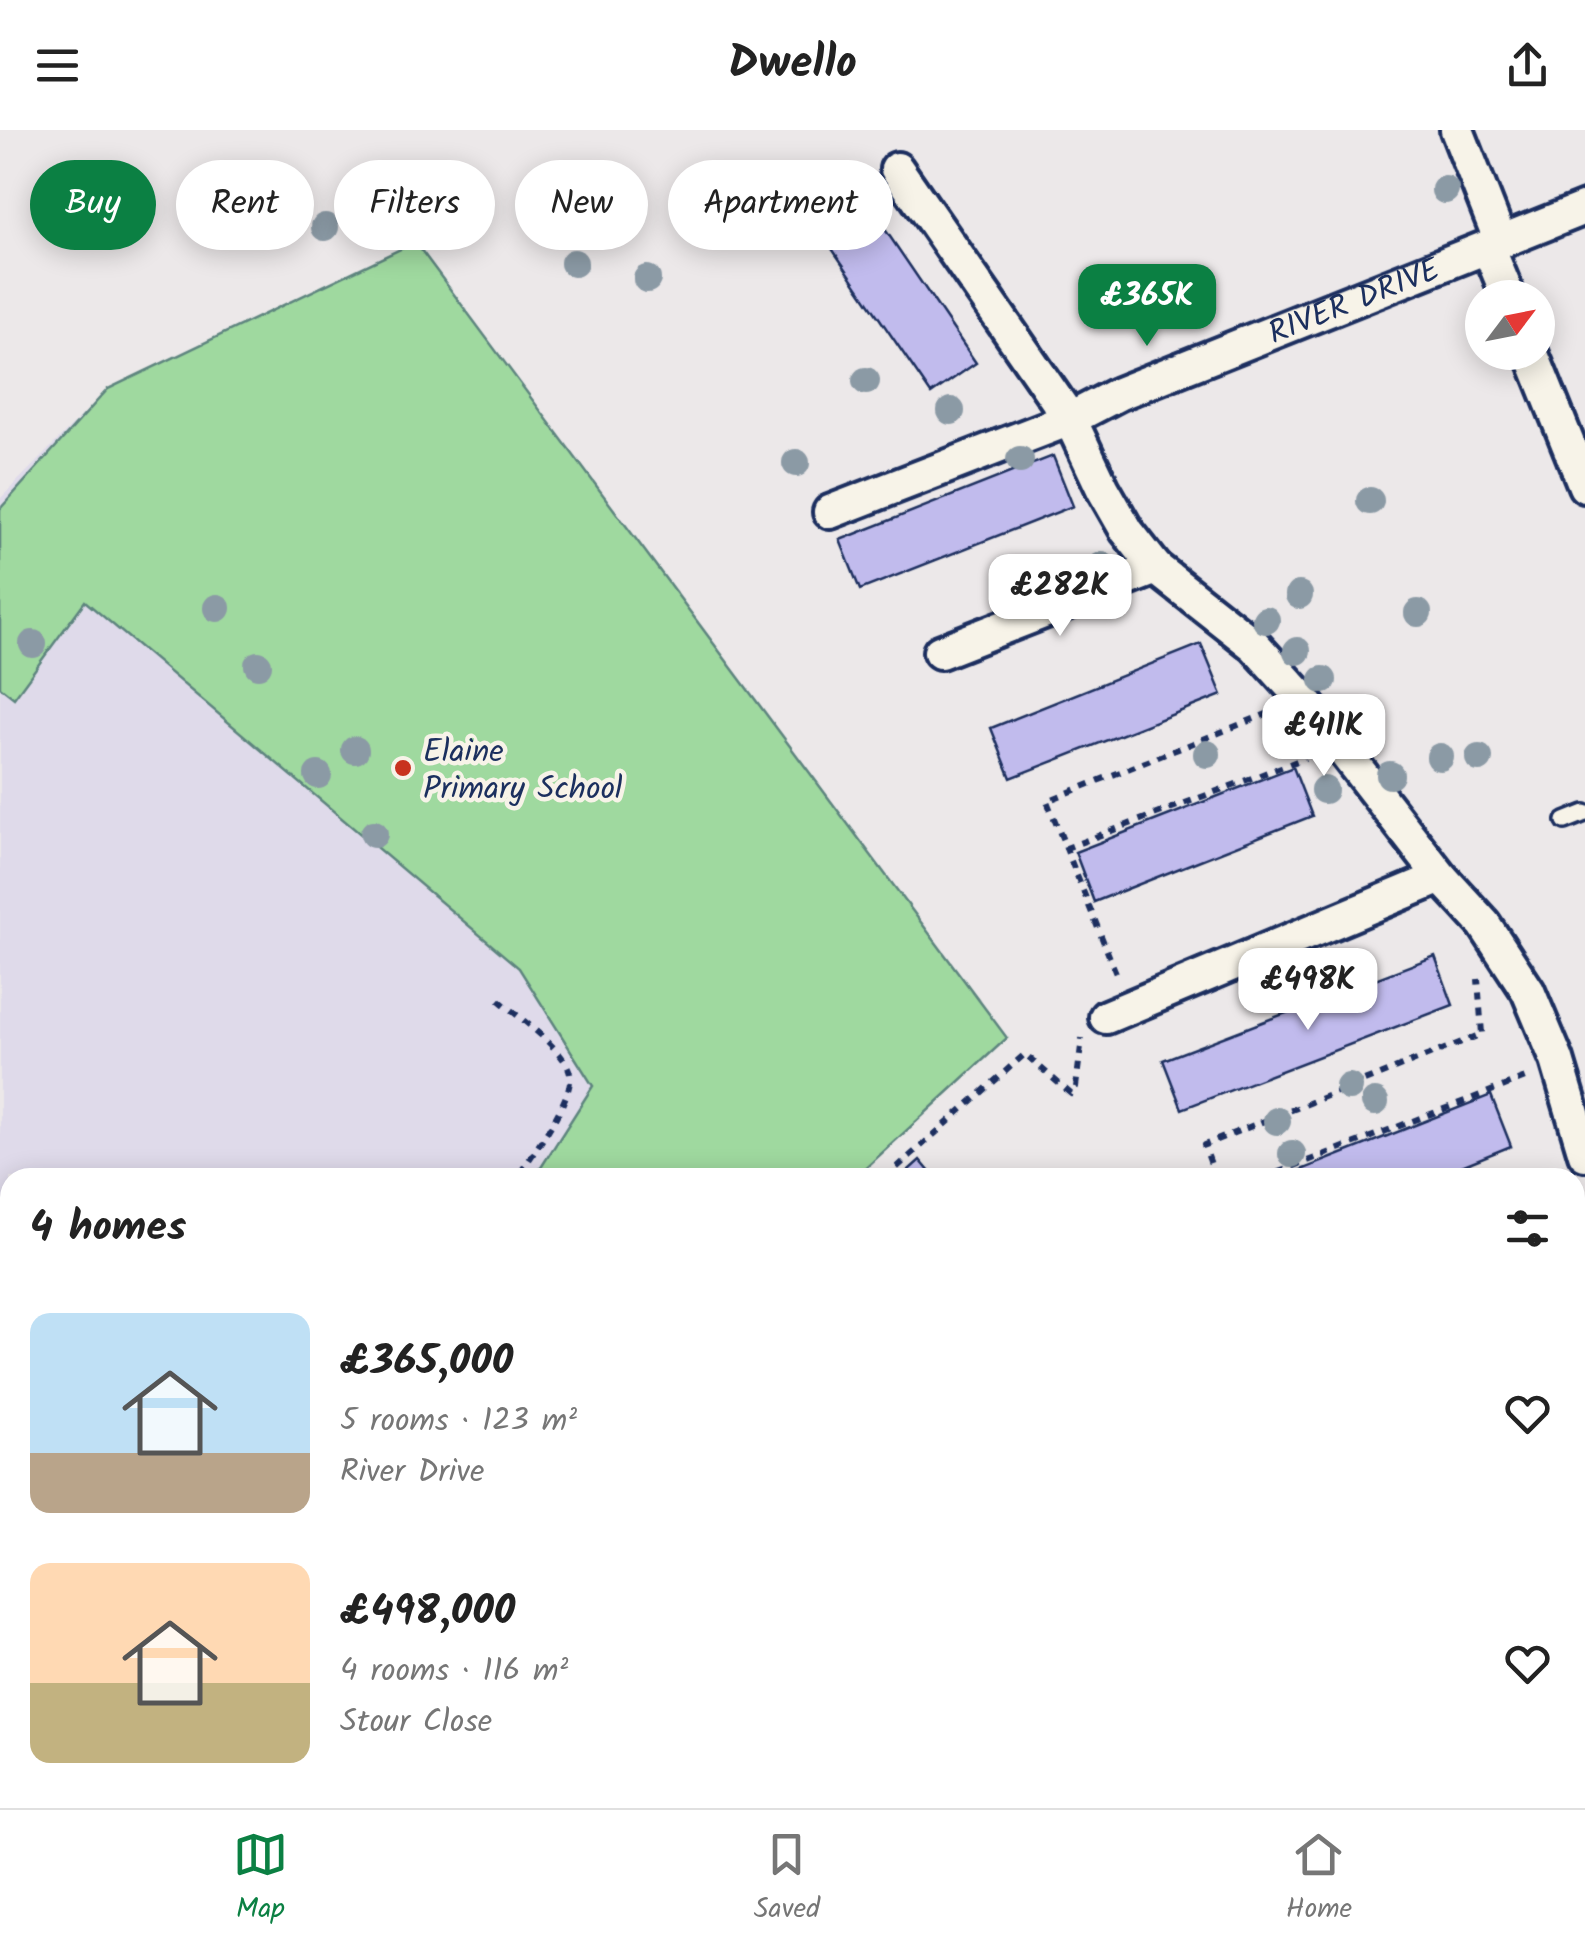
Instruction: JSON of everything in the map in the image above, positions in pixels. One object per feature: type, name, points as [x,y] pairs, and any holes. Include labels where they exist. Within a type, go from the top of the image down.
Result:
[{"type":"street","points":[[1456,130],[1504,280]]},
{"type":"street","points":[[897,169],[1070,418],[1102,490],[1127,532],[1156,568],[1255,646],[1304,700],[1440,877],[1484,924],[1528,990],[1559,1065],[1585,1154]]},
{"type":"street","name":"RIVER DRIVE","points":[[830,512],[1585,208]]},
{"type":"street","points":[[1538,370],[1585,486]]},
{"type":"street","points":[[940,652],[1156,568]]},
{"type":"street","points":[[1104,1016],[1440,877]]},
{"type":"lane","points":[[1565,821],[1585,814]]},
{"type":"path","points":[[896,1168],[1025,1054],[1070,1094],[1076,1087],[1082,1037],[1104,1016],[1065,844],[1046,802],[1269,713]]},
{"type":"path","points":[[1065,844],[1066,848],[1305,758]]},
{"type":"path","points":[[1212,1168],[1204,1145],[1482,1034],[1476,967],[1484,924]]},
{"type":"path","points":[[499,1000],[559,1054],[570,1073],[568,1094],[523,1168]]},
{"type":"path","points":[[1288,1168],[1559,1065]]},
{"type":"shaded area","name":"Elaine Primary School","points":[[398,250],[421,250],[1007,1038],[866,1168],[0,1168],[0,499],[108,389]]},
{"type":"green space","name":"Elaine Primary School","points":[[398,250],[421,250],[1007,1038],[866,1168],[541,1168],[593,1086],[519,968],[85,601],[14,698],[0,687],[0,509],[108,389]]},
{"type":"building","points":[[893,241],[976,363],[931,394],[833,250],[893,250]]},
{"type":"building","points":[[1053,456],[1073,506],[860,590],[840,540]]},
{"type":"building","points":[[1201,644],[1222,695],[1011,778],[991,728]]},
{"type":"building","points":[[1293,767],[1312,816],[1094,902],[1075,852]]},
{"type":"building","points":[[1435,956],[1453,1005],[1182,1109],[1163,1060]]},
{"type":"building","points":[[1491,1095],[1511,1146],[1457,1168],[1306,1168]]},
{"type":"place","name":"Elaine Primary School","points":[[403,768]]}]
